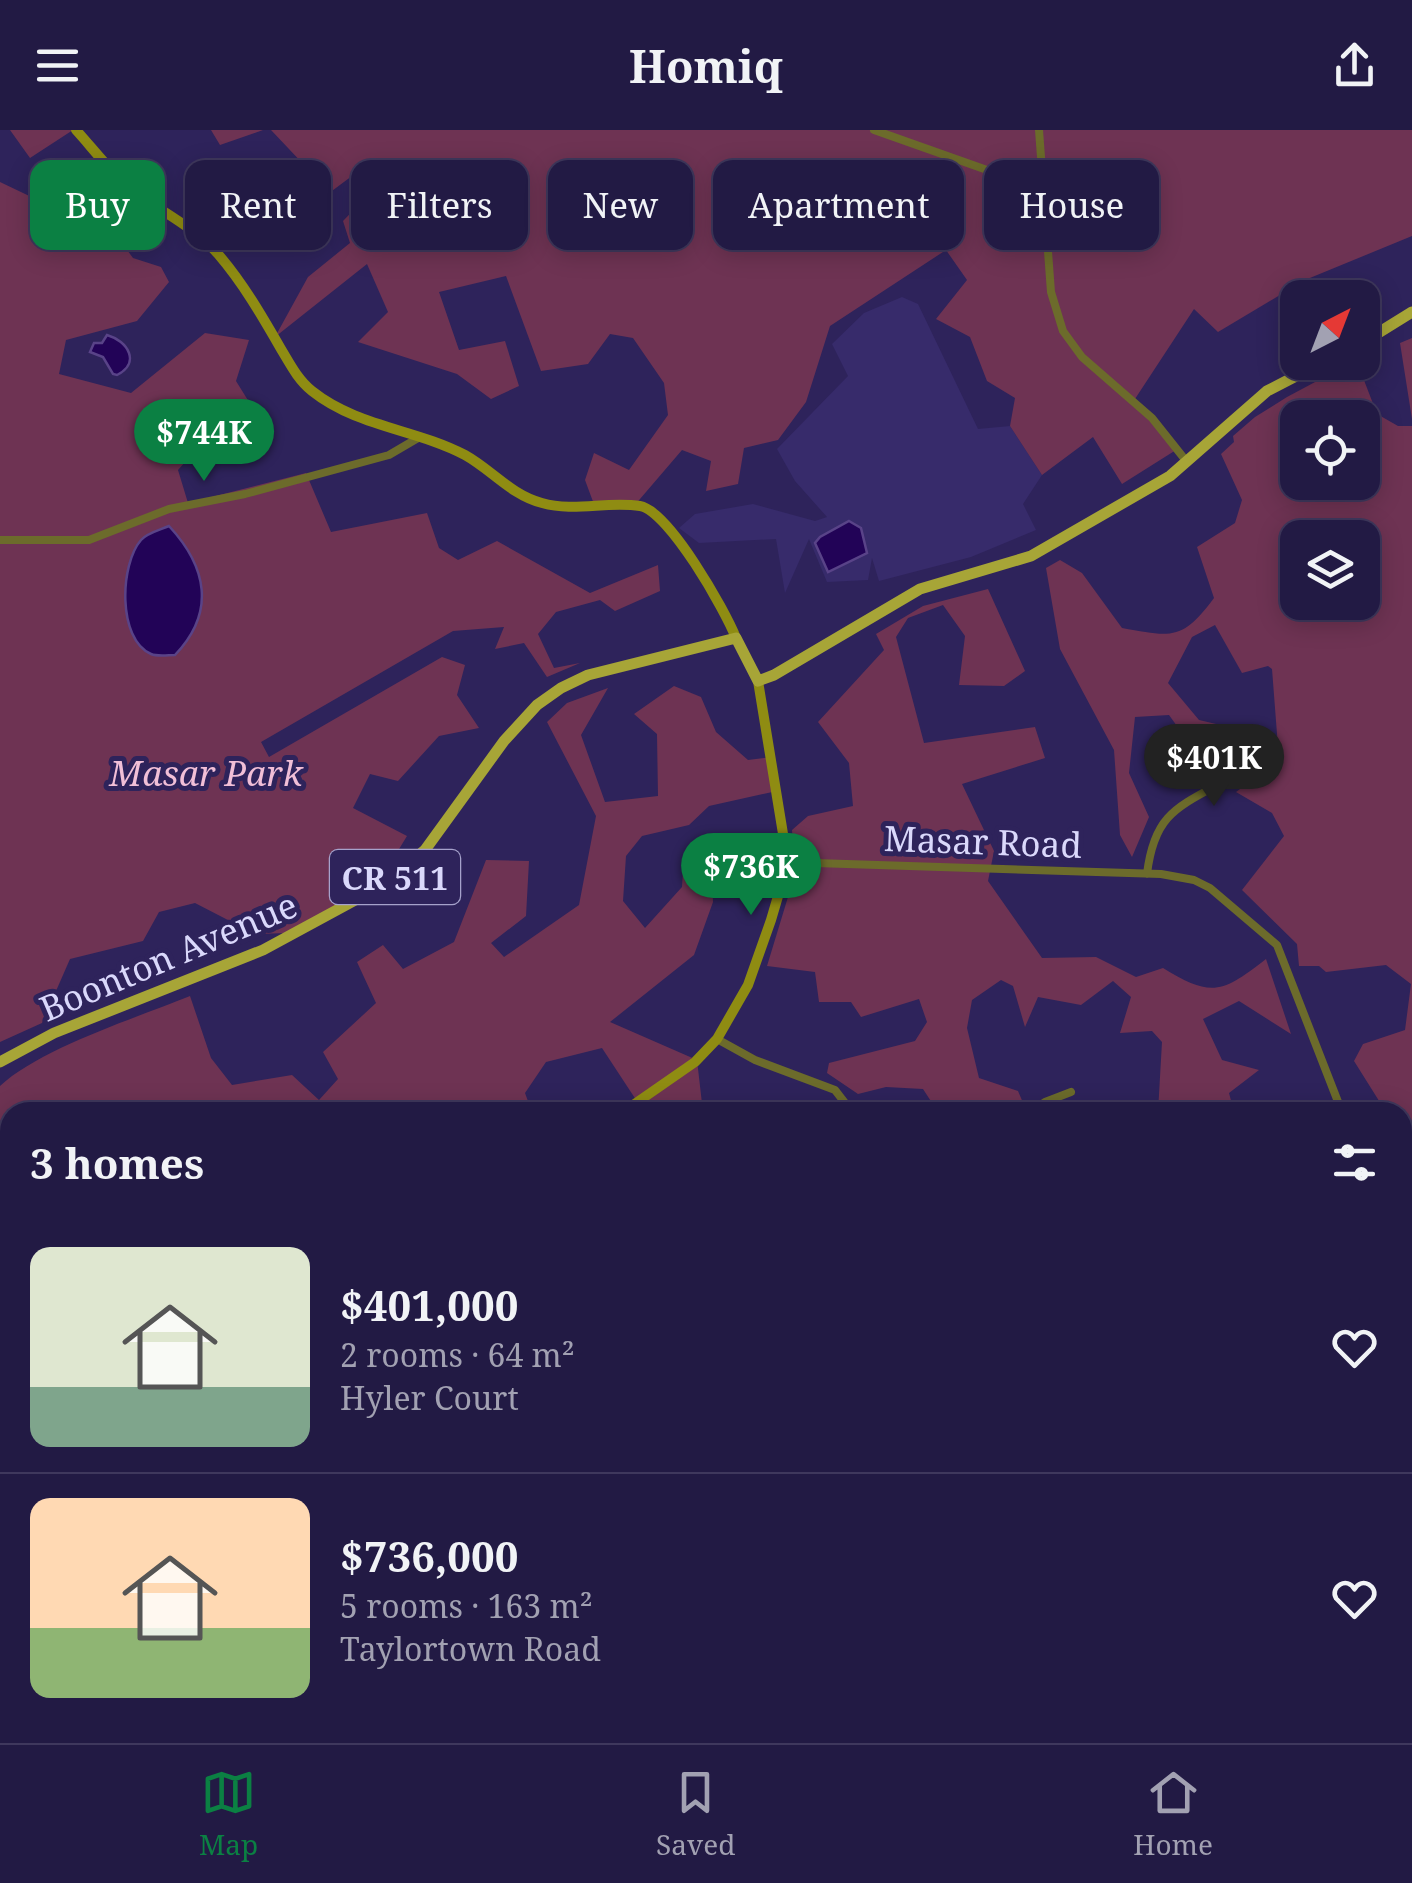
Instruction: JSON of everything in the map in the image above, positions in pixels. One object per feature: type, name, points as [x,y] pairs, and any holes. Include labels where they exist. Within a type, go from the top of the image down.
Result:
[{"type":"main road","points":[[1380,332],[1412,312]]},
{"type":"main road","points":[[736,638],[758,681],[920,589],[1032,556],[1170,476],[1267,391],[1288,380]]},
{"type":"main road","name":"Boonton Avenue","points":[[0,1062],[54,1033],[263,950],[383,885],[426,850],[504,742],[537,705],[561,688],[588,676],[736,638]]},
{"type":"street","points":[[76,130],[128,186],[217,253],[308,389],[360,418],[464,454],[512,490],[538,502],[574,508],[640,506],[652,511],[664,521],[712,590],[736,638]]},
{"type":"street","points":[[874,130],[984,169]]},
{"type":"street","points":[[1039,130],[1041,160]]},
{"type":"street","points":[[1047,250],[1050,292],[1063,332],[1082,357],[1152,418],[1187,462]]},
{"type":"street","points":[[0,540],[89,540],[169,510],[388,455],[418,438]]},
{"type":"street","points":[[637,1102],[695,1062],[717,1039],[756,967],[781,886],[784,836],[758,681]]},
{"type":"street","points":[[1147,874],[1153,838],[1163,821],[1254,766],[1264,747]]},
{"type":"street","name":"Masar Road","points":[[784,862],[1177,875],[1210,888],[1277,946],[1338,1102]]},
{"type":"street","points":[[717,1039],[755,1060],[830,1088],[843,1102]]},
{"type":"street","points":[[1045,1102],[1071,1092]]},
{"type":"shaded area","points":[[902,297],[918,304],[978,429],[1010,426],[1042,475],[1023,504],[1036,530],[971,557],[879,581],[872,558],[868,580],[827,582],[809,539],[785,593],[776,539],[699,543],[679,528],[695,514],[753,504],[815,521],[827,517],[795,481],[777,449],[848,376],[832,344],[864,313]]},
{"type":"shaded area","points":[[107,335],[121,342],[129,353],[129,365],[117,375],[103,357],[90,352],[94,343],[102,343]]},
{"type":"shaded area","points":[[849,521],[861,528],[867,553],[828,572],[815,543]]},
{"type":"shaded area","points":[[169,526],[192,557],[202,590],[201,606],[188,639],[175,655],[157,655],[140,646],[132,633],[127,618],[126,583],[141,540]]},
{"type":"green space","points":[[10,130],[73,130],[30,158]]},
{"type":"green space","points":[[211,130],[263,130],[220,145]]},
{"type":"green space","points":[[271,130],[1412,130],[1412,236],[1305,280],[1280,280],[1280,295],[1218,332],[1194,309],[1133,402],[1176,450],[1122,484],[1093,437],[1042,475],[1010,426],[1015,398],[987,381],[970,337],[936,319],[967,280],[946,250],[830,326],[806,402],[778,440],[744,448],[738,484],[706,491],[711,461],[682,450],[634,506],[595,507],[585,480],[594,453],[629,470],[668,415],[664,383],[633,338],[610,334],[588,364],[541,371],[506,276],[439,292],[459,350],[505,341],[519,386],[491,399],[457,374],[358,342],[388,312],[367,264],[275,337],[308,277],[350,243],[343,221],[351,213],[351,250],[528,250],[528,160],[351,160],[351,177],[331,192],[331,160],[299,160]]},
{"type":"green space","name":"Masar Park","points":[[0,182],[30,196],[30,250],[127,250],[133,258],[161,267],[169,282],[137,321],[66,340],[59,374],[131,393],[205,333],[249,340],[236,381],[262,423],[200,445],[178,470],[188,503],[306,473],[331,532],[427,513],[439,548],[458,560],[497,541],[590,593],[658,565],[660,591],[615,611],[600,600],[556,612],[538,634],[554,668],[580,663],[547,677],[524,643],[495,649],[504,627],[453,631],[261,742],[269,757],[442,657],[465,665],[457,695],[479,728],[439,736],[398,781],[370,774],[353,808],[407,836],[379,882],[287,933],[255,934],[195,903],[159,912],[143,941],[70,959],[42,1023],[0,1042]]},
{"type":"green space","points":[[1412,338],[1412,419],[1400,343]]},
{"type":"green space","points":[[1319,380],[1364,380],[1372,400],[1282,400]]},
{"type":"green space","points":[[1280,401],[1280,500],[1380,500],[1380,416],[1398,426],[1412,426],[1412,1102],[1380,1102],[1354,1061],[1363,1044],[1405,1030],[1411,984],[1386,965],[1326,972],[1319,966],[1299,966],[1297,944],[1242,890],[1284,836],[1272,813],[1236,792],[1279,760],[1272,669],[1268,666],[1242,673],[1215,625],[1192,637],[1168,683],[1199,720],[1229,727],[1236,752],[1205,765],[1169,715],[1135,717],[1129,773],[1149,817],[1132,857],[1120,835],[1114,750],[1060,649],[1046,568],[1060,560],[1082,573],[1122,628],[1175,633],[1203,612],[1214,598],[1197,547],[1235,523],[1242,500],[1221,454],[1234,442],[1233,436]]},
{"type":"green space","points":[[988,589],[1025,671],[1004,686],[959,685],[965,636],[943,605],[908,618],[896,637],[924,743],[1035,727],[1045,758],[962,784],[994,851],[988,881],[1042,958],[1096,957],[1136,977],[1163,968],[1206,987],[1227,985],[1266,959],[1291,1034],[1239,1001],[1203,1019],[1222,1060],[1259,1070],[1229,1093],[1231,1102],[1159,1102],[1162,1042],[1152,1031],[1120,1033],[1131,997],[1113,981],[1081,1005],[1038,997],[1025,1027],[1013,986],[1001,980],[972,1000],[967,1028],[979,1078],[1018,1091],[1023,1102],[931,1102],[923,1089],[886,1087],[858,1094],[827,1073],[829,1063],[915,1041],[927,1022],[919,999],[861,1017],[851,1002],[819,1002],[815,972],[767,966],[795,874],[792,830],[808,816],[853,806],[849,763],[818,722],[884,650],[876,634],[923,606]]},
{"type":"green space","points":[[674,686],[701,697],[716,732],[748,760],[772,757],[777,791],[709,806],[689,825],[642,836],[626,856],[623,901],[645,928],[682,887],[684,854],[710,836],[713,902],[694,955],[610,1022],[697,1060],[702,1102],[637,1102],[602,1048],[546,1062],[525,1093],[528,1102],[0,1102],[0,1086],[39,1059],[190,996],[211,1058],[232,1085],[292,1075],[319,1100],[338,1079],[323,1052],[376,1003],[357,962],[383,945],[403,969],[454,942],[486,860],[529,861],[526,916],[491,943],[504,957],[579,905],[596,816],[547,722],[567,703],[608,688],[581,735],[605,802],[658,796],[657,734],[634,714]]}]
